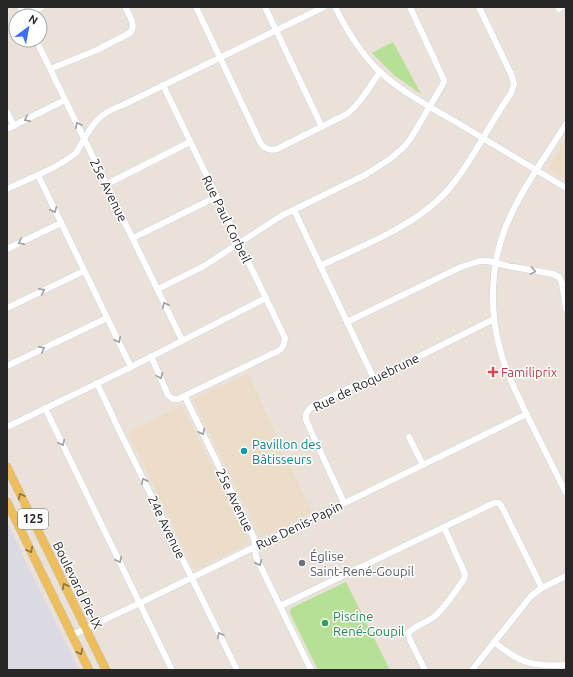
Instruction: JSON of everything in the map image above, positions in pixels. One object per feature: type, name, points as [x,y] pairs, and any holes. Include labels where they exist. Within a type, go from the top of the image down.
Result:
[{"type":"main road","name":"Boulevard Pie-IX","points":[[7,467],[106,670]]},
{"type":"main road","name":"125","points":[[7,502],[88,670]]},
{"type":"street","points":[[50,69],[126,36],[133,30],[133,25],[125,7]]},
{"type":"street","points":[[196,7],[263,146],[267,149],[277,149],[322,127],[355,108],[380,72]]},
{"type":"street","points":[[265,7],[322,127]]},
{"type":"street","points":[[8,188],[38,175],[76,153],[93,124],[103,114],[324,7]]},
{"type":"street","points":[[335,7],[357,47],[380,72],[402,89],[429,106],[566,188]]},
{"type":"street","points":[[158,289],[204,266],[269,224],[294,210],[365,175],[401,150],[411,138],[444,80],[410,7]]},
{"type":"street","points":[[320,266],[403,225],[426,210],[447,191],[456,180],[511,93],[514,84],[512,76],[479,7]]},
{"type":"street","name":"25e Avenue","points":[[40,48],[182,340]]},
{"type":"street","name":"Rue Paul Corbeil","points":[[163,85],[285,338],[282,348],[278,351],[185,397]]},
{"type":"street","points":[[7,129],[66,100]]},
{"type":"street","points":[[7,112],[14,126]]},
{"type":"street","points":[[566,124],[536,170],[508,221],[495,263],[493,292],[496,337],[505,367],[566,493]]},
{"type":"street","points":[[107,184],[190,142]]},
{"type":"street","points":[[38,175],[131,367]]},
{"type":"street","points":[[133,238],[216,197]]},
{"type":"street","points":[[294,210],[374,379]]},
{"type":"street","points":[[7,249],[61,223]]},
{"type":"street","points":[[347,322],[470,263],[480,261],[553,274],[559,277],[562,283],[566,309]]},
{"type":"street","points":[[7,308],[84,271]]},
{"type":"street","points":[[7,427],[131,367],[266,298]]},
{"type":"street","points":[[7,366],[107,318]]},
{"type":"street","name":"Rue de Roquebrune","points":[[344,503],[306,420],[306,414],[310,408],[315,404],[349,388],[374,379],[494,319]]},
{"type":"street","points":[[151,356],[168,395],[175,400],[185,397]]},
{"type":"street","name":"24e Avenue","points":[[97,383],[118,430],[237,670]]},
{"type":"street","name":"25e Avenue","points":[[185,397],[254,538],[256,557],[311,670]]},
{"type":"street","points":[[45,408],[172,670]]},
{"type":"street","name":"Rue Denis-Papin","points":[[72,635],[527,414]]},
{"type":"street","points":[[409,437],[423,465]]},
{"type":"street","points":[[280,606],[494,503],[502,505],[542,588]]},
{"type":"street","points":[[425,670],[408,636],[408,633],[414,628],[428,621],[440,611],[464,579],[465,574],[444,527]]},
{"type":"street","points":[[472,670],[526,601],[542,588],[566,576]]},
{"type":"street","points":[[494,642],[511,655],[527,663],[541,666],[566,665]]},
{"type":"shaded area","points":[[566,138],[566,180],[548,170],[548,168]]},
{"type":"shaded area","points":[[248,373],[312,513],[262,537],[260,536],[194,401],[194,399]]},
{"type":"shaded area","points":[[181,405],[249,543],[195,570],[128,433]]},
{"type":"shaded area","points":[[7,522],[28,566],[79,670],[7,670]]},
{"type":"green space","points":[[393,42],[421,94],[395,76],[372,53]]},
{"type":"green space","points":[[346,582],[390,670],[318,670],[290,613],[291,608]]},
{"type":"place","name":"Familiprix","points":[[493,372]]},
{"type":"place","name":"Pavillon des Bâtisseurs","points":[[244,451]]},
{"type":"place","name":"Église Saint-René-Goupil","points":[[302,563]]},
{"type":"place","name":"Piscine René-Goupil","points":[[325,623]]}]
